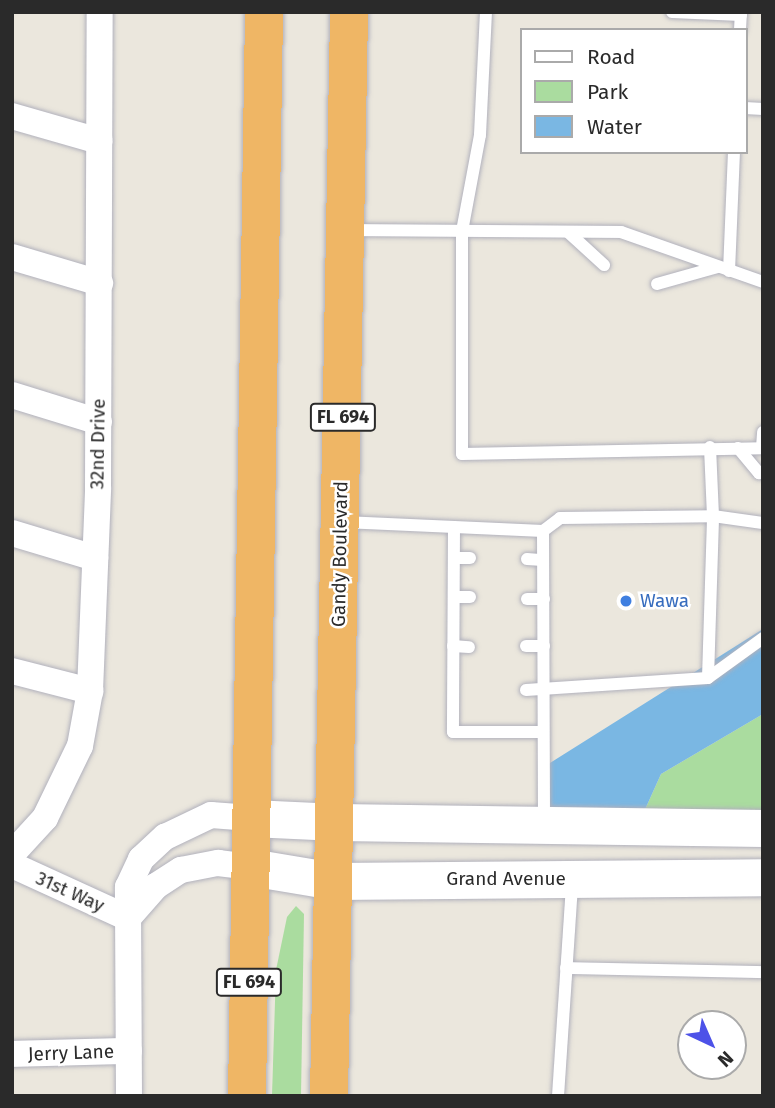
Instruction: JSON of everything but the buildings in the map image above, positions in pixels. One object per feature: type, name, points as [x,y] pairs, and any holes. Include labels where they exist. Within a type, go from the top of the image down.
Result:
[{"type":"highway","name":"FL 694","points":[[247,1096],[261,358],[264,12]]},
{"type":"highway","name":"Gandy Boulevard","points":[[329,1096],[337,822],[349,12]]},
{"type":"street","name":"32nd Drive","points":[[12,854],[45,817],[80,746],[90,691],[99,422],[100,12]]},
{"type":"street","points":[[12,116],[99,141]]},
{"type":"street","points":[[12,257],[100,283]]},
{"type":"street","points":[[12,395],[99,422]]},
{"type":"street","points":[[12,533],[95,558]]},
{"type":"street","points":[[12,671],[90,691]]},
{"type":"street","points":[[129,1096],[128,887],[141,859],[165,837],[211,815],[337,822],[763,828]]},
{"type":"street","points":[[544,825],[550,852],[560,870],[572,879]]},
{"type":"street","points":[[128,918],[156,886],[181,870],[218,863],[250,867]]},
{"type":"street","name":"31st Way","points":[[12,865],[128,918]]},
{"type":"street","name":"Grand Avenue","points":[[250,867],[334,881],[763,877]]},
{"type":"street","name":"Jerry Lane","points":[[15,1051],[130,1051]]},
{"type":"lane","points":[[485,12],[480,135],[462,231],[463,454],[762,448],[763,432]]},
{"type":"lane","points":[[672,12],[741,14]]},
{"type":"lane","points":[[724,269],[734,154]]},
{"type":"lane","points":[[346,230],[621,232],[763,282]]},
{"type":"lane","points":[[569,232],[604,265]]},
{"type":"lane","points":[[657,284],[724,269]]},
{"type":"lane","points":[[708,678],[713,516],[710,447]]},
{"type":"lane","points":[[738,448],[759,473],[763,473]]},
{"type":"lane","points":[[341,522],[543,531],[560,519],[713,516],[763,523]]},
{"type":"lane","points":[[454,527],[453,732],[543,732]]},
{"type":"lane","points":[[543,531],[544,825]]},
{"type":"lane","points":[[454,558],[470,558]]},
{"type":"lane","points":[[527,559],[544,560]]},
{"type":"lane","points":[[454,597],[470,597]]},
{"type":"lane","points":[[527,599],[544,599]]},
{"type":"lane","points":[[526,690],[708,678],[763,638]]},
{"type":"lane","points":[[453,646],[469,647]]},
{"type":"lane","points":[[526,646],[544,646]]},
{"type":"lane","points":[[453,688],[469,688]]},
{"type":"lane","points":[[558,1096],[572,879]]},
{"type":"lane","points":[[566,968],[763,972]]},
{"type":"green space","points":[[763,714],[763,812],[643,814],[661,774]]},
{"type":"green space","points":[[296,906],[304,914],[301,1096],[272,1096],[276,970],[287,917]]},
{"type":"water","points":[[763,629],[763,714],[661,774],[643,814],[542,813],[542,768]]},
{"type":"place","name":"Wawa","points":[[626,601]]}]
